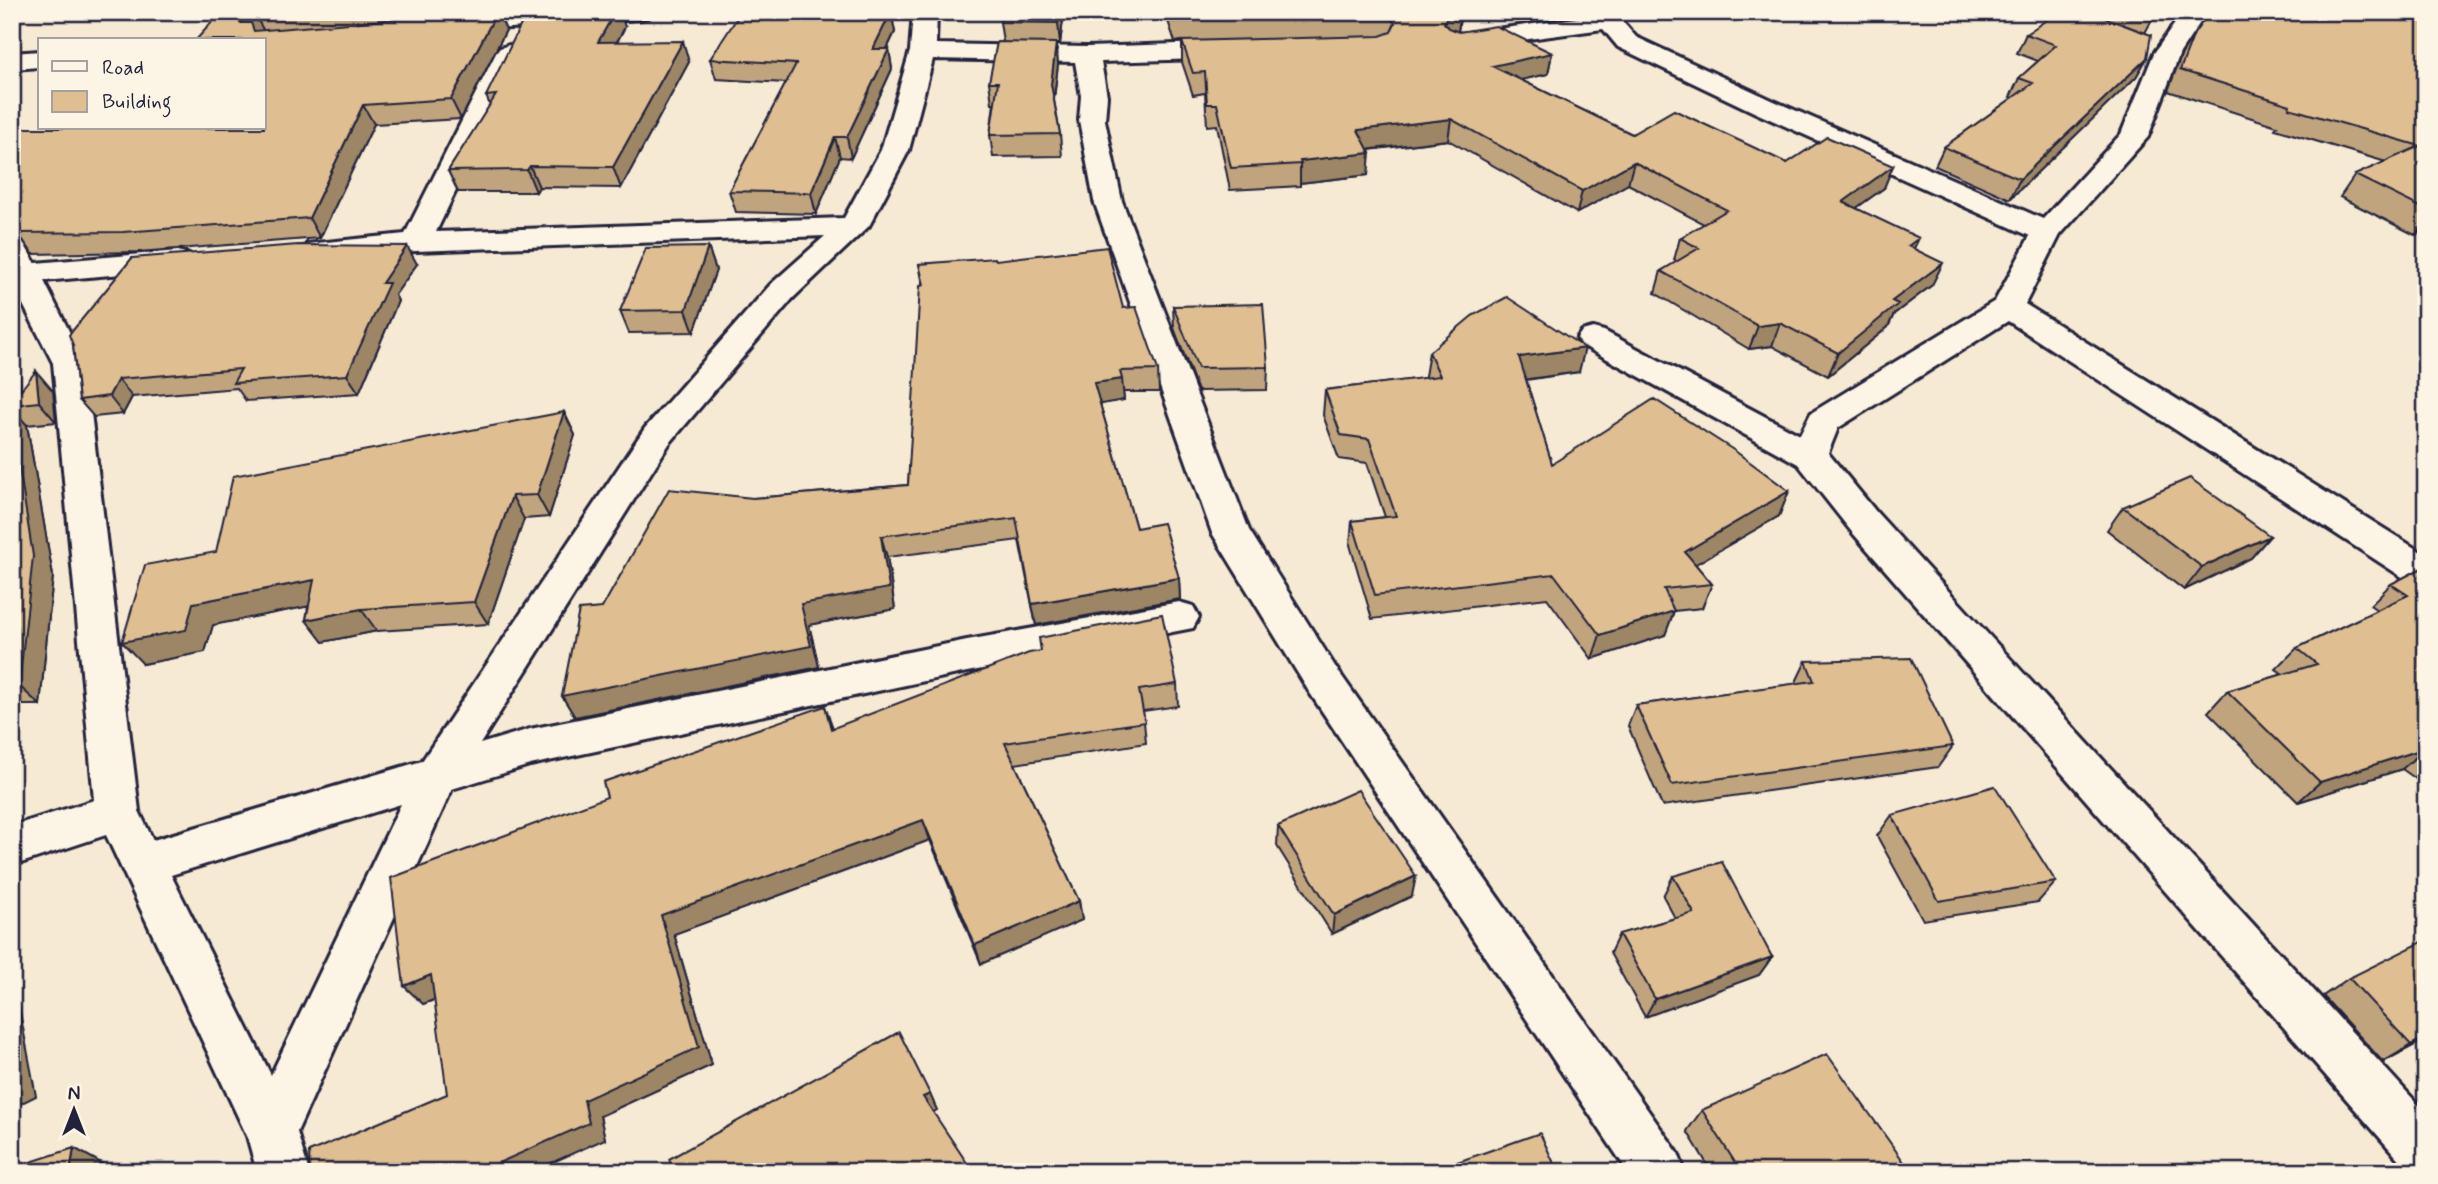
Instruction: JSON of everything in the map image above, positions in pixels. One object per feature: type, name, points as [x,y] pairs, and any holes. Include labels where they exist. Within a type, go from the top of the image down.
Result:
[{"type":"street","points":[[432,26],[640,12]]},
{"type":"street","points":[[271,1131],[435,778],[657,436],[782,291],[854,226],[895,150],[923,51],[925,12]]},
{"type":"street","points":[[1810,455],[1823,421],[2008,307],[2047,232],[2134,137],[2155,48],[2196,12]]},
{"type":"street","points":[[1456,42],[1604,17],[1627,42],[1765,107],[2047,232]]},
{"type":"street","points":[[416,242],[527,18]]},
{"type":"street","points":[[923,51],[1087,55],[1265,48]]},
{"type":"street","points":[[1087,55],[1094,96],[1092,120],[1108,201],[1231,533],[1322,678],[1659,1172]]},
{"type":"street","points":[[12,61],[38,59]]},
{"type":"street","points":[[294,251],[416,242],[854,226]]},
{"type":"street","points":[[200,259],[16,265],[69,363],[117,812],[271,1131],[283,1172]]},
{"type":"street","points":[[2008,307],[2426,574]]},
{"type":"street","points":[[1593,338],[1810,455],[1864,522],[2426,1152]]},
{"type":"street","points":[[141,864],[435,778],[530,747],[967,656],[1179,617]]},
{"type":"street","points":[[12,846],[117,812]]},
{"type":"building","points":[[221,12],[253,12],[244,14],[239,19],[241,23],[251,23],[254,31],[497,12],[451,99],[363,105],[309,218],[123,232],[17,233],[12,225],[12,137],[21,128],[266,130],[266,38],[198,38]]},
{"type":"building","points":[[527,12],[615,12],[598,42],[683,41],[613,167],[530,166],[527,170],[448,171],[496,95],[486,96]]},
{"type":"building","points":[[741,12],[891,12],[873,49],[889,49],[847,137],[835,137],[811,193],[729,191],[796,64],[710,59]]},
{"type":"building","points":[[1002,12],[1060,12],[1058,23],[1000,22]]},
{"type":"building","points":[[1171,12],[1455,12],[1448,14],[1444,23],[1449,28],[1459,32],[1496,26],[1552,53],[1492,66],[1632,134],[1674,110],[1787,163],[1827,137],[1893,166],[1843,202],[1919,238],[1908,246],[1943,263],[1892,301],[1898,304],[1838,353],[1780,323],[1758,326],[1661,271],[1699,248],[1680,238],[1727,210],[1634,162],[1582,191],[1451,119],[1358,130],[1370,153],[1300,161],[1301,164],[1231,168],[1217,104],[1207,104],[1205,72],[1193,73],[1182,41],[1380,36],[1391,32],[1395,23],[1380,14],[1174,21]]},
{"type":"building","points":[[2058,12],[2089,12],[2151,35],[2147,58],[2020,179],[1944,147],[2033,83],[2019,78],[2056,45],[2026,34]]},
{"type":"building","points":[[2209,12],[2426,12],[2426,210],[2355,175],[2420,146],[2289,108],[2290,105],[2180,70],[2194,34]]},
{"type":"building","points":[[997,42],[1056,43],[1051,84],[1060,134],[990,135],[998,82],[989,82]]},
{"type":"building","points":[[298,245],[407,246],[382,283],[389,283],[347,375],[233,383],[241,369],[118,379],[109,396],[79,400],[73,345],[69,335],[132,258]]},
{"type":"building","points":[[708,247],[686,310],[620,311],[646,248]]},
{"type":"building","points":[[1107,247],[1123,308],[1136,307],[1158,370],[1120,371],[1122,379],[1094,383],[1136,528],[1163,523],[1179,578],[1032,604],[1016,518],[881,536],[889,588],[801,604],[811,646],[562,696],[579,610],[602,608],[669,489],[753,498],[908,485],[920,286],[924,285],[919,264],[996,260]]},
{"type":"building","points":[[1507,297],[1585,348],[1519,357],[1552,464],[1654,399],[1735,451],[1789,491],[1685,552],[1712,584],[1664,589],[1674,611],[1600,635],[1554,574],[1375,595],[1352,521],[1396,516],[1369,439],[1341,435],[1325,390],[1440,376],[1429,352],[1472,316]]},
{"type":"building","points":[[1263,304],[1268,367],[1198,368],[1173,306]]},
{"type":"building","points":[[36,371],[39,402],[12,405],[12,401]]},
{"type":"building","points":[[564,412],[537,495],[512,496],[474,602],[361,609],[306,620],[314,580],[193,603],[186,630],[122,642],[145,565],[216,552],[233,476]]},
{"type":"building","points":[[12,422],[33,556],[19,686],[12,686]]},
{"type":"building","points":[[2190,478],[2270,536],[2202,567],[2123,507]]},
{"type":"building","points":[[2426,566],[2426,748],[2320,782],[2227,691],[2317,664],[2297,648],[2408,595],[2391,584]]},
{"type":"building","points":[[1162,614],[1177,684],[1139,690],[1145,722],[1005,743],[1079,901],[975,945],[923,820],[661,915],[699,1047],[584,1100],[589,1123],[478,1172],[310,1172],[309,1152],[447,1094],[431,975],[404,986],[391,878],[607,797],[603,782],[825,706],[831,729],[1029,653],[1041,651],[1039,638]]},
{"type":"building","points":[[1911,658],[1953,746],[1672,785],[1636,705],[1814,681],[1806,661]]},
{"type":"building","points":[[1995,786],[2056,882],[1939,901],[1892,815]]},
{"type":"building","points":[[1358,790],[1416,876],[1334,915],[1278,826]]},
{"type":"building","points":[[1722,862],[1772,957],[1655,999],[1619,934],[1694,913],[1673,876]]},
{"type":"building","points":[[2426,940],[2426,1037],[2411,1045],[2349,978]]},
{"type":"building","points":[[899,1032],[930,1094],[923,1097],[973,1172],[674,1172],[669,1159]]},
{"type":"building","points":[[1827,1054],[1911,1172],[1741,1172],[1702,1110]]},
{"type":"building","points":[[1540,1133],[1558,1172],[1429,1172]]},
{"type":"building","points":[[74,1148],[70,1172],[12,1172],[12,1168]]},
{"type":"building","points":[[1960,1165],[1966,1172],[1946,1172]]}]
